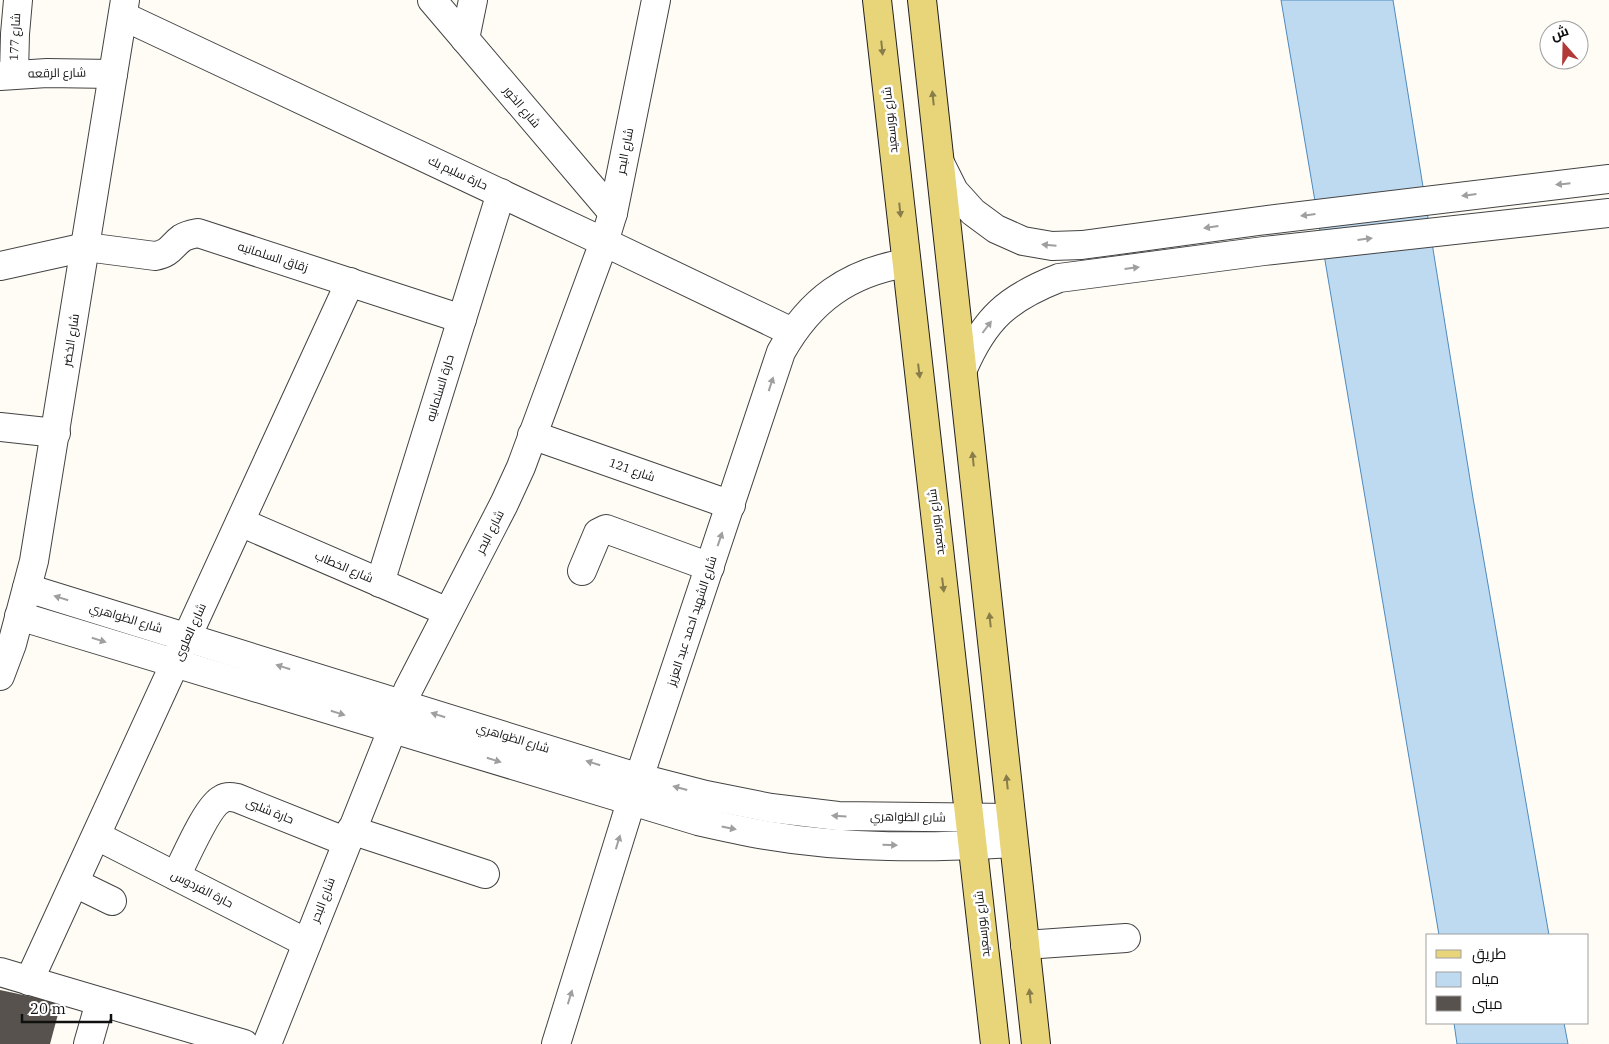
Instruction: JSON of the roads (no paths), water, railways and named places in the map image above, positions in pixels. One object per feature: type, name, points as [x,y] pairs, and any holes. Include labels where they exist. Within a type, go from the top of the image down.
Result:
[{"type":"main road","name":"شارع بورسعيد","points":[[877,0],[995,1044]]},
{"type":"main road","points":[[922,0],[1036,1044]]},
{"type":"street","name":"شارع 177","points":[[7,75],[18,0]]},
{"type":"street","name":"شارع الخور","points":[[432,0],[613,213]]},
{"type":"street","points":[[465,39],[473,0]]},
{"type":"street","name":"شارع البحر","points":[[267,1044],[402,704],[521,467],[613,213],[656,0]]},
{"type":"street","name":"شارع الخضر","points":[[0,676],[12,644],[34,561],[124,8]]},
{"type":"street","name":"حارة سليم بك","points":[[124,8],[501,194],[792,332]]},
{"type":"street","name":"شارع الرقعه","points":[[7,75],[55,73],[113,74]]},
{"type":"street","points":[[941,165],[954,191],[973,212],[996,230],[1023,241],[1052,246],[1082,245],[1259,221],[1609,179]]},
{"type":"street","name":"حارة السلمانيه","points":[[380,582],[501,194]]},
{"type":"street","points":[[963,369],[974,344],[990,322],[1010,303],[1034,288],[1059,278],[1264,251],[1522,221],[1609,213]]},
{"type":"street","name":"زقاق السلمانيه","points":[[0,266],[86,247],[155,256],[164,255],[182,238],[198,233],[462,319]]},
{"type":"street","name":"شارع الشهيد احمد عبد العزيز","points":[[556,1044],[635,790],[781,352],[792,332],[818,303],[850,280],[868,272],[906,263]]},
{"type":"street","name":"شارع العلوى","points":[[29,981],[350,282]]},
{"type":"street","points":[[0,427],[56,433]]},
{"type":"street","name":"شارع 121","points":[[532,435],[731,505]]},
{"type":"street","name":"شارع الخطاب","points":[[240,522],[448,612]]},
{"type":"street","points":[[582,571],[598,533],[606,529],[710,567]]},
{"type":"street","name":"شارع الظواهري","points":[[27,588],[402,704],[635,790],[698,821],[766,835],[835,843],[973,845],[1012,831]]},
{"type":"street","name":"شارع الظواهري","points":[[19,616],[392,729],[635,790],[706,795],[771,808],[838,816],[970,818],[1012,831]]},
{"type":"street","name":"حارة شلبى","points":[[176,876],[211,808],[226,797],[237,798],[349,836]]},
{"type":"street","name":"حارة الفردوس","points":[[97,836],[307,943]]},
{"type":"street","points":[[349,836],[485,874]]},
{"type":"street","points":[[75,883],[112,901]]},
{"type":"street","points":[[1025,945],[1126,938]]},
{"type":"street","points":[[0,972],[244,1044]]},
{"type":"street","points":[[88,1044],[100,1002]]},
{"type":"water","points":[[1281,0],[1393,0],[1473,498],[1549,934],[1439,934]]},
{"type":"water","points":[[1454,1024],[1564,1024],[1568,1044],[1457,1044]]}]
